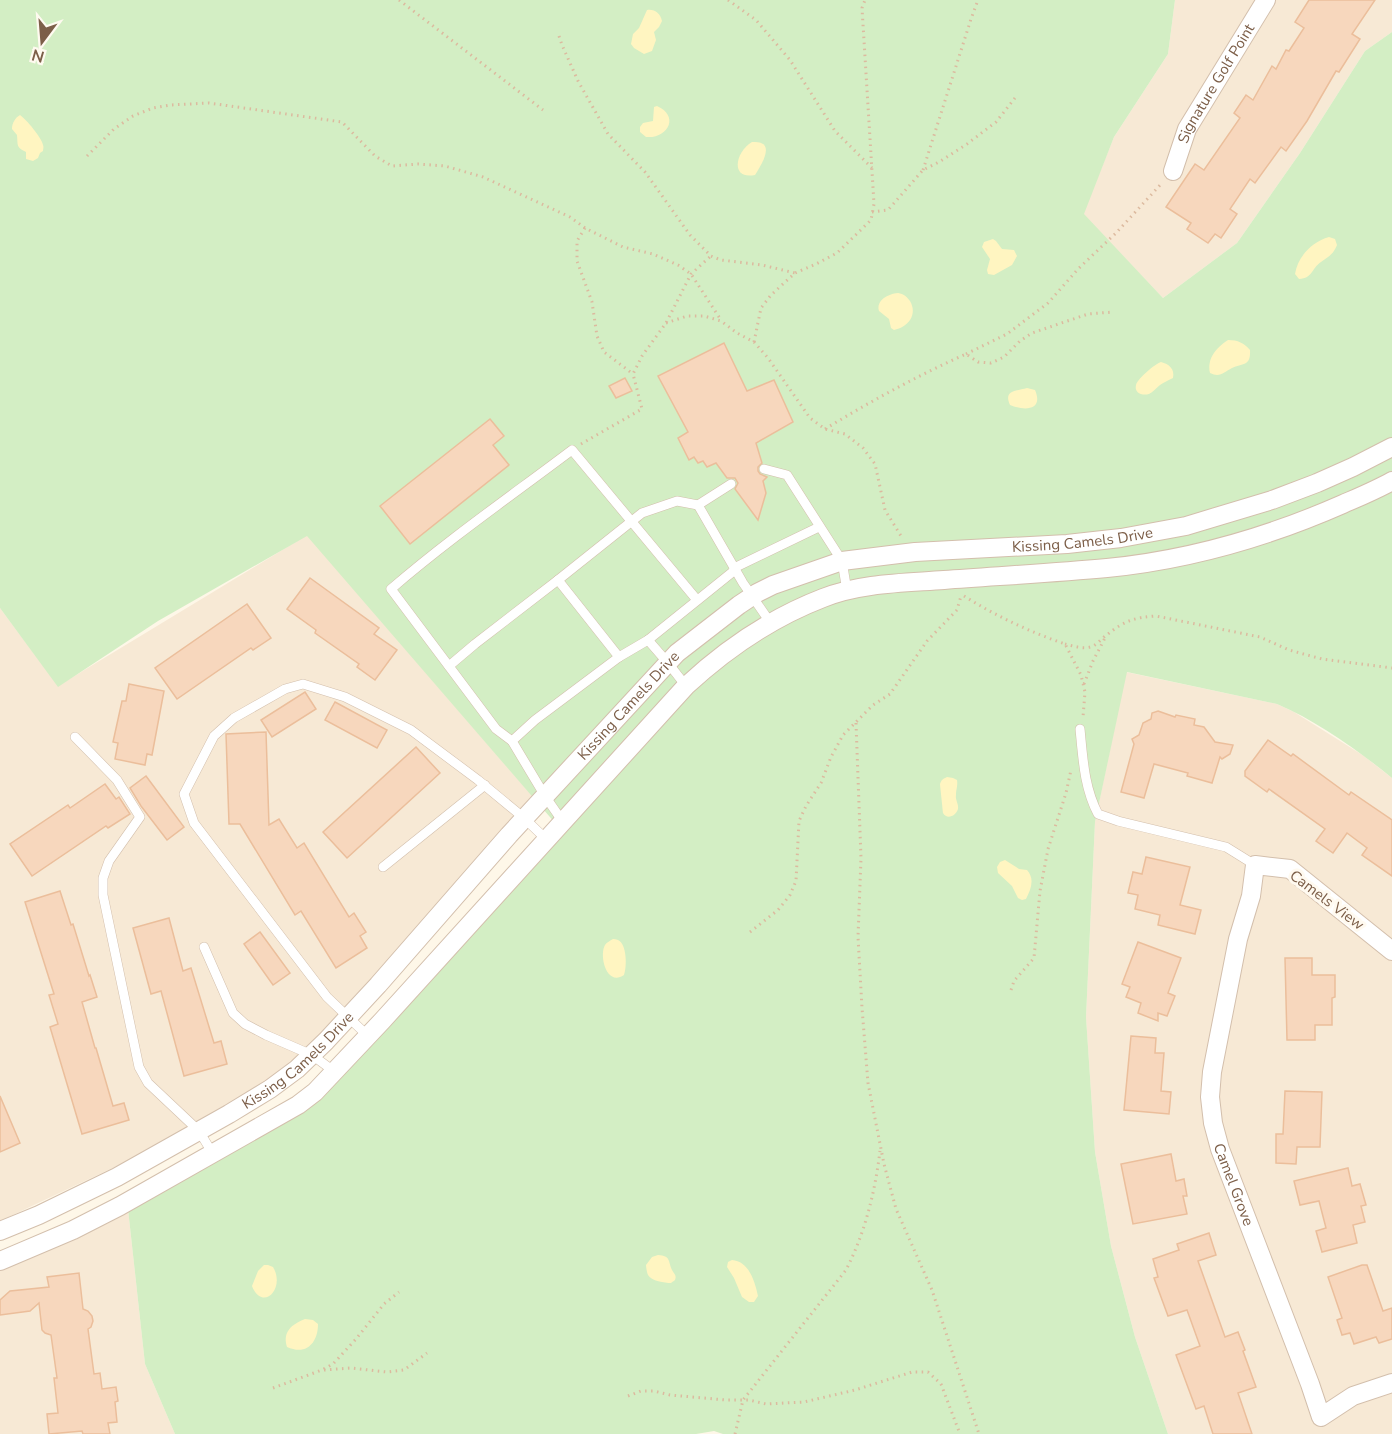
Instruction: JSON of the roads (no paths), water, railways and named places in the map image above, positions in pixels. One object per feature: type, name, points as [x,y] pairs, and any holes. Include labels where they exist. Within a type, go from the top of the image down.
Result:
[{"type":"street","name":"Signature Golf Point","points":[[1173,171],[1187,129],[1266,0]]},
{"type":"street","name":"Kissing Camels Drive","points":[[0,1231],[39,1215],[117,1177],[270,1089],[297,1069],[348,1018],[524,818],[677,653],[752,596],[773,585],[842,561],[915,552],[1067,544],[1121,538],[1186,526],[1272,500],[1317,483],[1392,447]]},
{"type":"street","name":"Kissing Camels Drive","points":[[0,1261],[120,1206],[298,1105],[315,1092],[686,686],[731,648],[770,622],[824,597],[861,587],[1108,568],[1212,550],[1279,530],[1316,516],[1392,481]]},
{"type":"street","name":"Camels View","points":[[1255,865],[1290,869],[1392,951]]},
{"type":"street","name":"Camel Grove","points":[[1255,865],[1251,896],[1238,939],[1212,1072],[1210,1097],[1213,1123],[1220,1149],[1321,1417],[1353,1396],[1392,1383]]},
{"type":"lane","points":[[563,822],[512,741],[496,729],[391,589],[459,534],[572,450],[697,600]]},
{"type":"lane","points":[[764,469],[787,475],[842,561],[847,591]]},
{"type":"lane","points":[[450,666],[642,513],[677,501],[698,505],[731,484]]},
{"type":"lane","points":[[698,505],[735,569],[770,622]]},
{"type":"lane","points":[[512,741],[535,720],[619,657],[648,640],[735,569],[819,527]]},
{"type":"lane","points":[[558,580],[619,657]]},
{"type":"lane","points":[[648,640],[686,686]]},
{"type":"lane","points":[[368,1036],[327,997],[194,824],[184,794],[214,736],[234,717],[285,689],[303,684],[345,697],[411,730],[485,785],[547,840]]},
{"type":"lane","points":[[1080,729],[1083,770],[1092,802],[1098,814],[1226,847],[1255,865]]},
{"type":"lane","points":[[75,736],[117,780],[140,817],[109,861],[103,878],[103,895],[139,1067],[148,1083],[199,1131],[213,1154]]},
{"type":"lane","points":[[383,867],[485,785]]},
{"type":"lane","points":[[204,947],[233,1013],[266,1035],[312,1055],[335,1072]]}]
